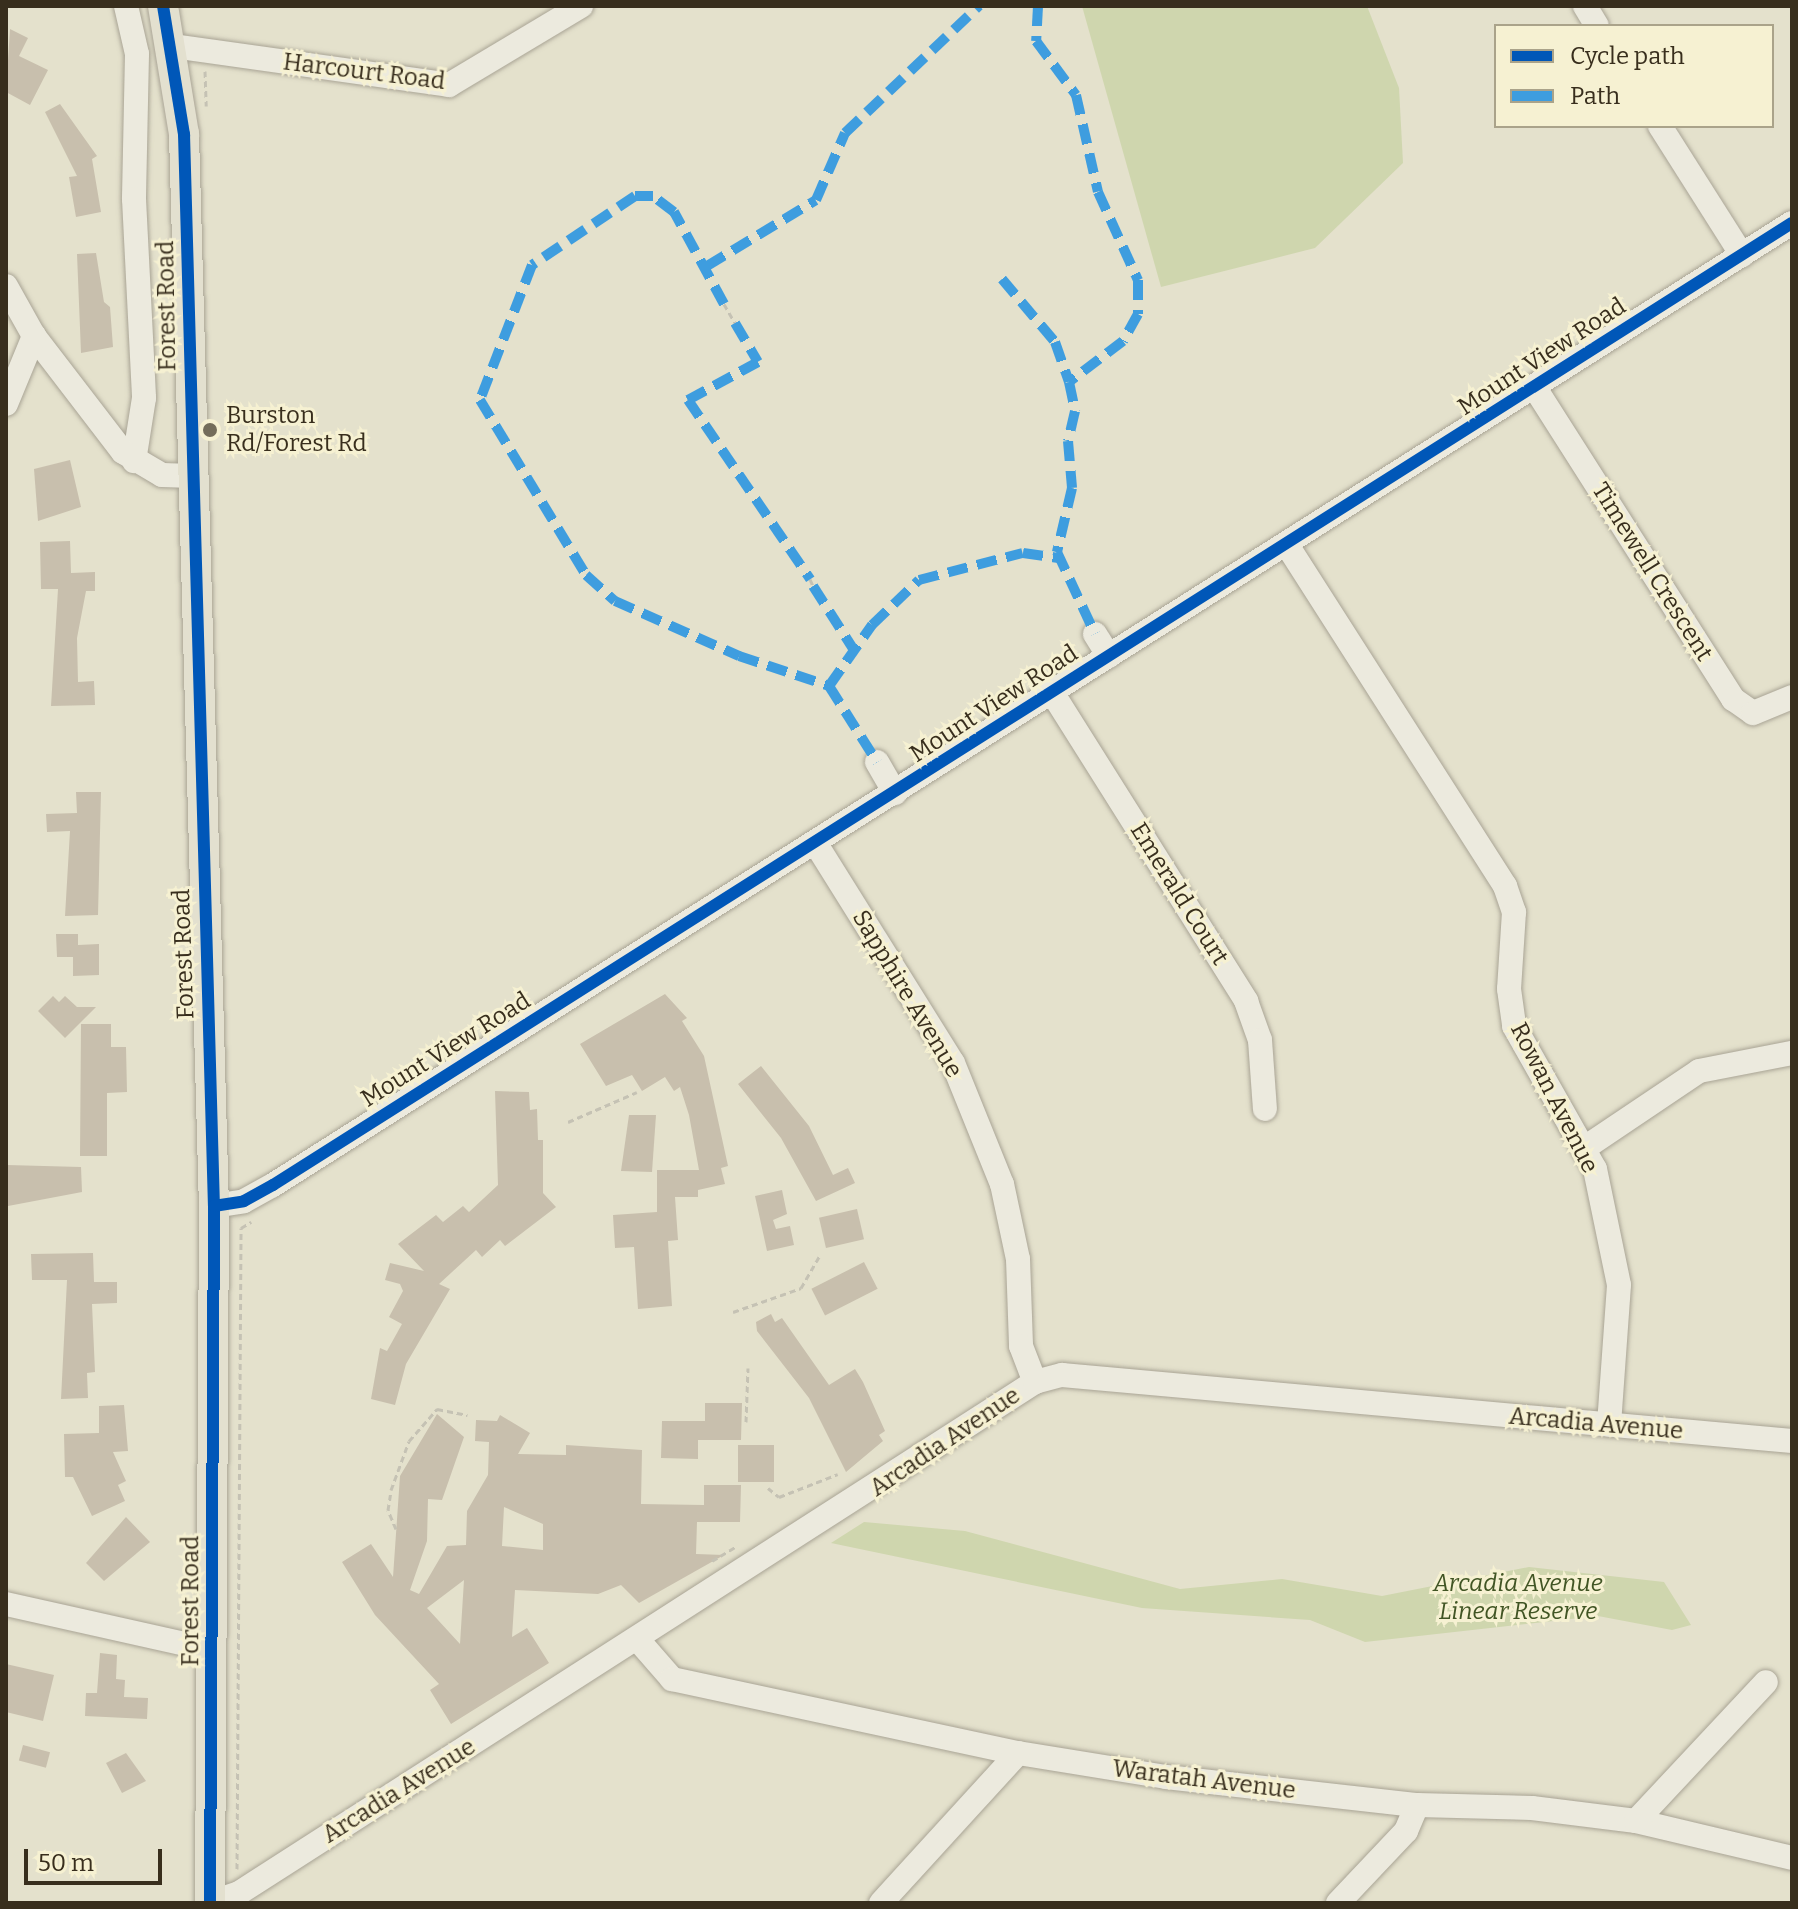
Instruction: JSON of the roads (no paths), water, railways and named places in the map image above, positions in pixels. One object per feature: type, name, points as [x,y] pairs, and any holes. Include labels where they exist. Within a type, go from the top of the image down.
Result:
[{"type":"main road","name":"Forest Road","points":[[163,6],[173,46],[184,134],[214,1206],[210,1903]]},
{"type":"street","points":[[126,6],[137,54],[134,199],[144,398],[134,461]]},
{"type":"street","name":"Harcourt Road","points":[[173,46],[449,85],[581,6]]},
{"type":"street","points":[[1585,6],[1596,24]]},
{"type":"street","points":[[1661,128],[1742,255]]},
{"type":"street","name":"Mount View Road","points":[[214,1206],[244,1201],[273,1185],[1053,694],[1792,223]]},
{"type":"street","points":[[6,286],[34,336],[134,461],[162,475],[193,476]]},
{"type":"street","points":[[6,404],[34,336]]},
{"type":"street","name":"Timewell Crescent","points":[[1535,388],[1733,699],[1753,713],[1792,697]]},
{"type":"street","name":"Rowan Avenue","points":[[1287,545],[1505,886],[1514,912],[1509,989],[1514,1026],[1586,1147],[1619,1285],[1609,1425]]},
{"type":"street","points":[[1095,634],[1109,656]]},
{"type":"street","name":"Emerald Court","points":[[1053,694],[1246,1001],[1260,1040],[1265,1109]]},
{"type":"street","points":[[877,762],[895,793]]},
{"type":"street","name":"Sapphire Avenue","points":[[816,844],[953,1063],[997,1172],[1018,1259],[1021,1346],[1035,1382]]},
{"type":"street","points":[[1586,1147],[1699,1071],[1792,1053]]},
{"type":"street","name":"Arcadia Avenue","points":[[210,1903],[239,1893],[638,1640],[1035,1382],[1062,1375],[1792,1441]]},
{"type":"street","points":[[6,1604],[212,1650]]},
{"type":"street","name":"Waratah Avenue","points":[[638,1640],[672,1679],[1018,1753],[1166,1777],[1417,1805],[1532,1808],[1636,1821],[1792,1858]]},
{"type":"street","points":[[1636,1821],[1766,1682]]},
{"type":"street","points":[[881,1903],[1018,1753]]},
{"type":"street","points":[[1338,1903],[1406,1831],[1417,1805]]},
{"type":"place","name":"Burston Rd/Forest Rd","points":[[210,430]]},
{"type":"park label","name":"Arcadia Avenue Linear Reserve","points":[[1518,1598]]}]
